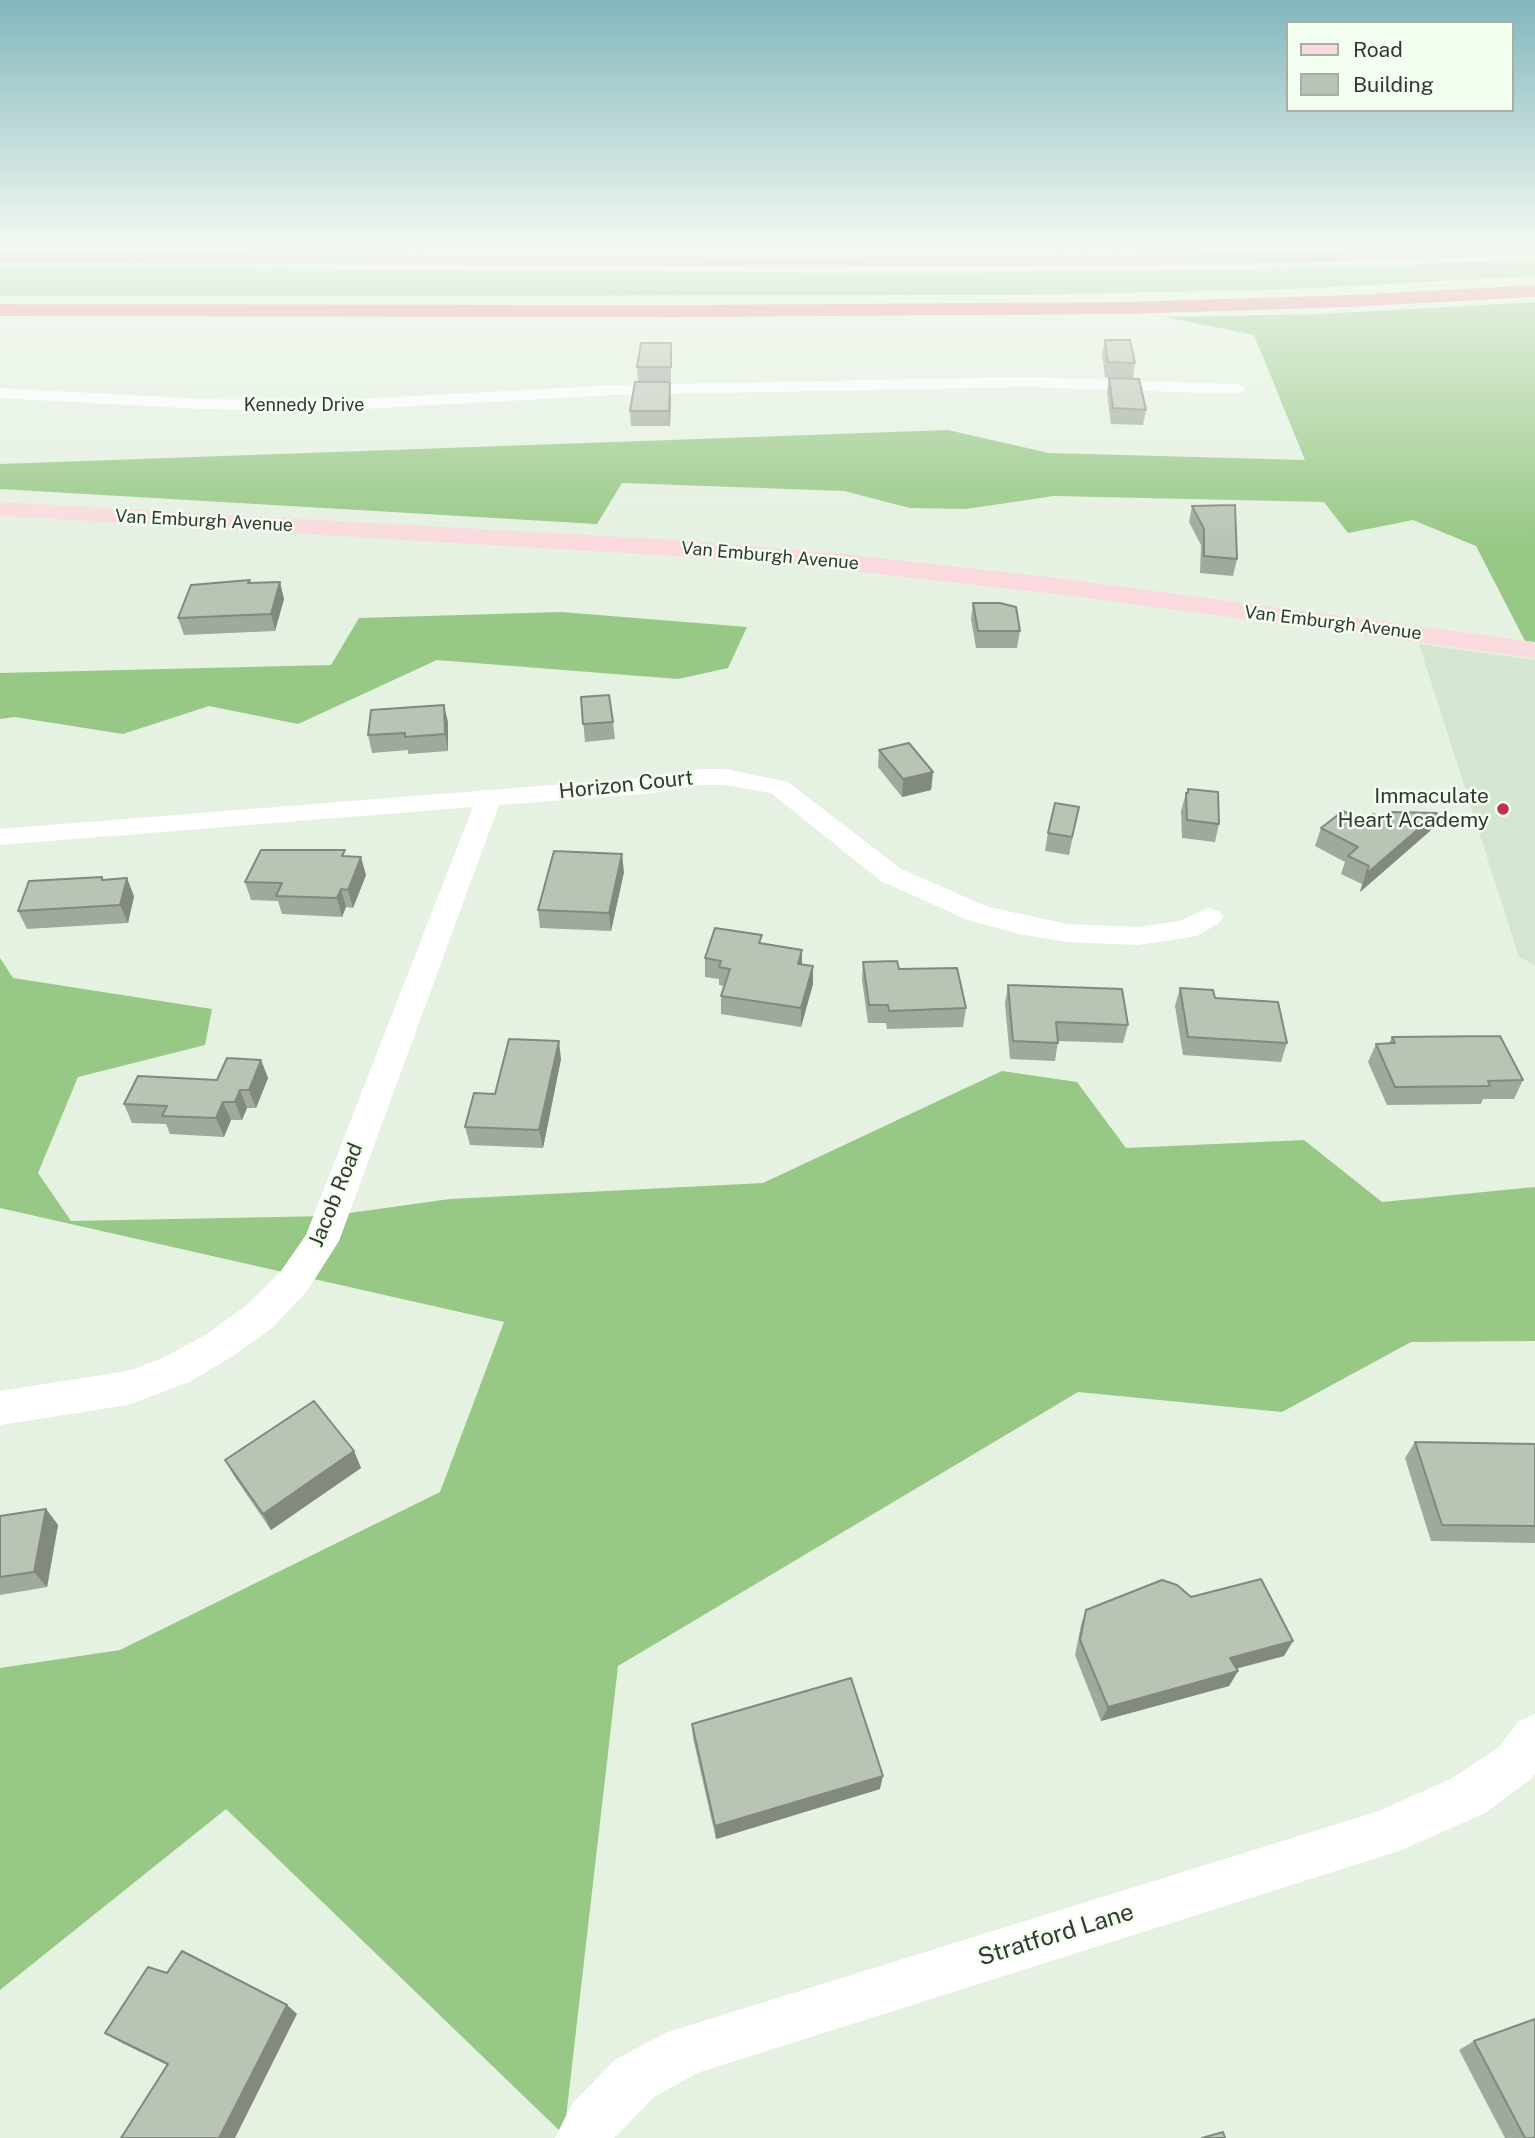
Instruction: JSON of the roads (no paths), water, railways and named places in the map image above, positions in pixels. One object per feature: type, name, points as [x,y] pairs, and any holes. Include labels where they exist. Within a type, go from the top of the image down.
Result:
[{"type":"main road","name":"Van Emburgh Avenue","points":[[0,509],[676,548],[830,561],[1056,586],[1535,650]]},
{"type":"street","name":"Kennedy Drive","points":[[0,393],[202,404],[326,406],[614,390],[1010,382],[1237,389]]},
{"type":"street","name":"Horizon Court","points":[[0,837],[653,785],[699,777],[753,780],[779,787],[891,875],[978,914],[1067,933],[1138,936],[1187,929],[1209,918]]},
{"type":"street","name":"Jacob Road","points":[[0,1408],[128,1388],[176,1370],[220,1346],[260,1316],[294,1281],[321,1241],[489,798]]},
{"type":"street","name":"Stratford Lane","points":[[582,2138],[591,2123],[635,2078],[686,2050],[1382,1834],[1468,1796],[1515,1763],[1535,1737]]},
{"type":"place","name":"Immaculate Heart Academy","points":[[1503,809]]}]
